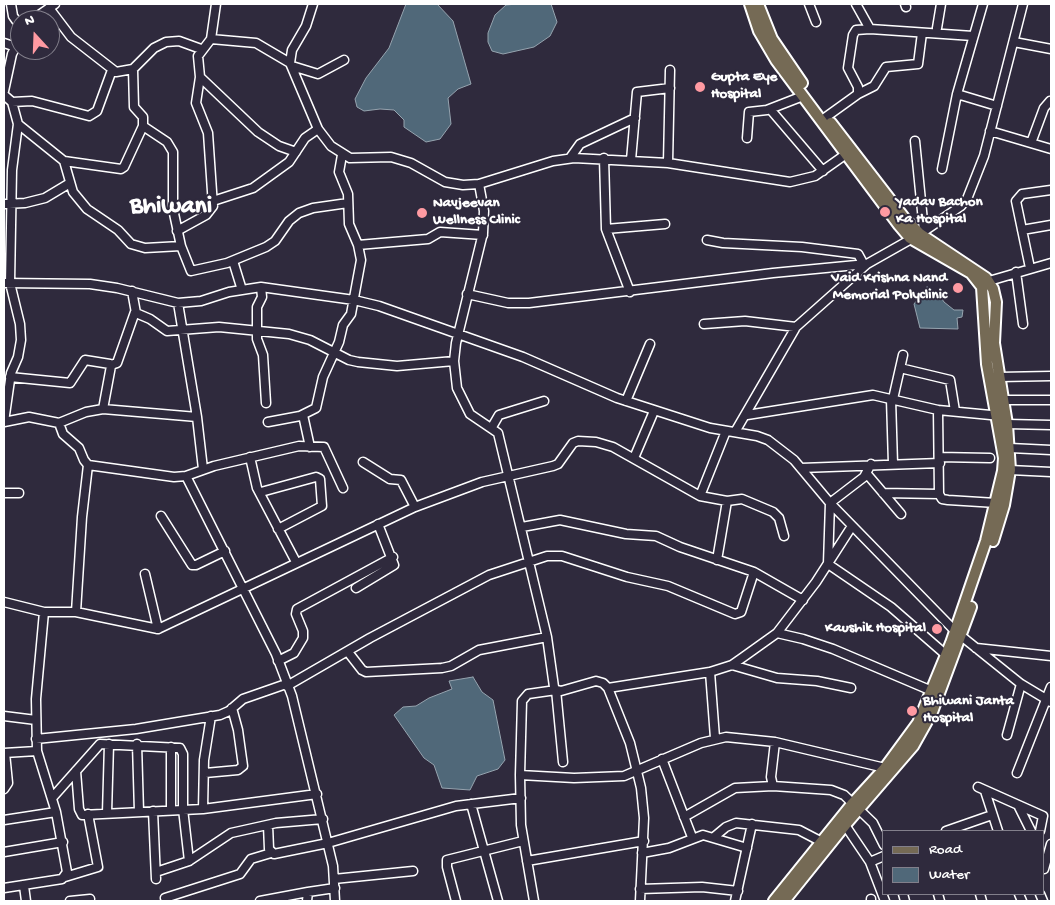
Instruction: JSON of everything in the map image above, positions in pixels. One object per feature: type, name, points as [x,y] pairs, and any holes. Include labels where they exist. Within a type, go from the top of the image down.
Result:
[{"type":"main road","points":[[750,4],[765,44],[803,96],[905,219],[989,281],[996,302],[994,343],[1003,419],[1004,458],[996,503],[986,541],[958,634],[945,654],[918,723],[856,807],[846,825],[784,901]]},
{"type":"main road","points":[[758,4],[772,40],[910,238],[963,268],[982,287],[987,364],[1010,448],[1010,470],[1004,505],[932,712],[913,746],[822,842],[774,901]]},
{"type":"street","points":[[178,231],[210,212],[213,201],[208,133],[196,103],[200,77],[197,62],[201,49],[211,38],[216,4]]},
{"type":"street","points":[[313,4],[306,26],[294,46],[291,64],[324,139],[342,155],[356,159],[379,156],[391,157],[411,163],[445,182],[463,186],[479,184],[553,161],[570,158],[604,158],[668,163],[790,182],[806,180],[823,172],[849,152]]},
{"type":"street","points":[[809,4],[816,22]]},
{"type":"street","points":[[856,4],[870,29]]},
{"type":"street","points":[[937,28],[941,4]]},
{"type":"street","points":[[942,169],[957,94],[983,4]]},
{"type":"street","points":[[735,432],[747,415],[796,327],[865,264],[922,232],[961,206],[967,198],[984,156],[1023,4]]},
{"type":"street","points":[[52,6],[71,37],[112,70],[120,73],[133,70],[154,48],[166,42],[179,41],[201,49]]},
{"type":"street","points":[[858,94],[858,87],[848,68],[853,35],[856,30],[870,29],[973,36]]},
{"type":"street","points":[[826,118],[858,94],[874,86],[886,67],[918,64],[922,33]]},
{"type":"street","points":[[211,38],[256,43],[291,64],[320,74],[344,60]]},
{"type":"street","points":[[1014,42],[1051,49]]},
{"type":"street","points":[[4,91],[12,60]]},
{"type":"street","points":[[12,102],[32,102],[89,116],[98,108],[112,70]]},
{"type":"street","points":[[18,124],[64,161],[121,169],[124,167],[143,126],[143,117],[134,107],[133,70]]},
{"type":"street","points":[[668,163],[670,70]]},
{"type":"street","points":[[200,77],[258,132],[284,148],[296,152]]},
{"type":"street","points":[[632,160],[638,90],[670,88]]},
{"type":"street","points":[[957,94],[997,106]]},
{"type":"street","points":[[4,95],[12,102],[18,124],[7,204],[7,283],[20,324],[21,340],[18,357],[8,374],[4,422],[28,418],[59,423],[86,412],[103,409],[182,418],[197,417]]},
{"type":"street","points":[[747,138],[748,113],[770,109],[803,96]]},
{"type":"street","points":[[1031,143],[1044,108],[1051,99]]},
{"type":"street","points":[[770,109],[823,172]]},
{"type":"street","points":[[570,158],[580,144],[635,118]]},
{"type":"street","points":[[143,126],[167,142],[173,152],[172,203],[181,246],[191,271],[233,261],[269,245],[280,235],[288,221],[299,213],[313,208],[348,203]]},
{"type":"street","points":[[213,201],[253,188],[289,162],[308,134],[318,129]]},
{"type":"street","points":[[990,131],[1051,149]]},
{"type":"street","points":[[916,141],[922,232]]},
{"type":"street","points":[[268,422],[303,415],[316,408],[323,377],[354,300],[361,260],[358,245],[349,224],[347,193],[338,169],[342,155]]},
{"type":"street","points":[[604,158],[606,229],[630,292]]},
{"type":"street","points":[[64,161],[73,192],[87,209],[118,230],[131,244],[144,248],[181,246]]},
{"type":"street","points":[[7,204],[45,198],[70,183]]},
{"type":"street","points":[[479,184],[484,212],[483,235],[458,334],[454,362],[457,388],[463,403],[473,416],[497,430],[499,437],[547,637],[553,682],[556,690],[563,762]]},
{"type":"street","points":[[1030,268],[1016,204],[1018,196],[1051,190]]},
{"type":"street","points":[[606,229],[665,224]]},
{"type":"street","points":[[1022,230],[1051,225]]},
{"type":"street","points":[[358,245],[428,239],[440,232],[483,235]]},
{"type":"street","points":[[707,240],[727,244],[841,251],[860,254],[865,264]]},
{"type":"street","points":[[233,261],[242,290]]},
{"type":"street","points":[[989,281],[1051,263]]},
{"type":"street","points":[[467,294],[517,304],[630,292],[773,273],[865,264]]},
{"type":"street","points":[[1016,272],[1023,324]]},
{"type":"street","points":[[7,283],[90,284],[132,291],[178,303],[201,301],[242,290],[261,288],[354,300],[458,334],[546,366],[581,384],[654,411],[726,431],[768,440],[783,450],[801,468],[830,503],[958,634],[1021,684],[1049,700]]},
{"type":"street","points":[[261,288],[262,297],[257,308],[257,340],[263,355],[266,403]]},
{"type":"street","points":[[8,374],[70,383],[85,360],[111,365],[117,363],[135,312],[132,291]]},
{"type":"street","points":[[178,303],[197,417],[203,469]]},
{"type":"street","points":[[135,312],[167,331],[219,327],[295,335],[351,361],[392,366],[454,362]]},
{"type":"street","points":[[704,324],[745,321],[796,327]]},
{"type":"street","points":[[626,401],[650,344]]},
{"type":"street","points":[[892,464],[892,399],[903,355]]},
{"type":"street","points":[[103,409],[111,365]]},
{"type":"street","points":[[900,368],[950,380],[955,411]]},
{"type":"street","points":[[999,377],[1051,376]]},
{"type":"street","points":[[747,415],[868,395],[938,410],[1051,425]]},
{"type":"street","points":[[1002,400],[1051,400]]},
{"type":"street","points":[[492,427],[496,418],[501,414],[544,401]]},
{"type":"street","points":[[938,410],[939,494],[942,499],[996,503]]},
{"type":"street","points":[[634,458],[654,411]]},
{"type":"street","points":[[303,415],[310,446]]},
{"type":"street","points":[[59,423],[63,434],[78,446],[88,465],[174,477],[186,476],[203,469],[299,446],[324,447],[343,488]]},
{"type":"street","points":[[700,496],[726,431]]},
{"type":"street","points":[[4,602],[44,612],[76,612],[158,629],[414,507],[508,475],[558,464],[571,446],[578,441],[605,444],[634,458],[700,496],[727,501],[742,499],[773,512],[778,518],[784,536]]},
{"type":"street","points":[[1010,448],[1051,450]]},
{"type":"street","points":[[250,458],[257,487],[296,562]]},
{"type":"street","points":[[801,468],[990,458]]},
{"type":"street","points":[[363,462],[390,479],[401,480],[414,507]]},
{"type":"street","points":[[830,503],[867,474],[871,464]]},
{"type":"street","points":[[76,612],[82,517],[88,465]]},
{"type":"street","points":[[1010,470],[1051,472]]},
{"type":"street","points":[[867,474],[901,514]]},
{"type":"street","points":[[186,476],[244,589],[278,661],[296,707],[328,843],[334,879],[335,901]]},
{"type":"street","points":[[261,492],[310,478],[318,477],[320,479],[322,506],[278,529]]},
{"type":"street","points":[[4,493],[19,492]]},
{"type":"street","points":[[883,493],[939,494]]},
{"type":"street","points":[[717,560],[727,501]]},
{"type":"street","points":[[828,564],[830,503]]},
{"type":"street","points":[[161,516],[192,565],[196,565],[225,551]]},
{"type":"street","points":[[522,527],[552,520],[568,520],[626,534],[656,536],[680,547],[754,572],[803,600]]},
{"type":"street","points":[[356,588],[392,568],[395,563],[378,524]]},
{"type":"street","points":[[608,688],[710,672],[732,665],[777,633],[803,600],[852,526]]},
{"type":"street","points":[[36,739],[136,729],[226,713],[242,699],[287,685],[370,638],[489,575],[548,556],[562,556],[627,577],[668,586],[735,614],[741,612],[754,572]]},
{"type":"street","points":[[278,661],[294,653],[303,638],[303,631],[296,614],[297,609],[393,557]]},
{"type":"street","points":[[828,564],[891,608],[945,654]]},
{"type":"street","points":[[145,574],[158,629]]},
{"type":"street","points":[[44,612],[36,739],[37,751],[52,798],[63,842],[67,872],[65,877]]},
{"type":"street","points":[[777,633],[804,639],[932,691]]},
{"type":"street","points":[[348,652],[362,670],[366,672],[442,668],[450,666],[478,650],[547,637]]},
{"type":"street","points":[[974,648],[1051,654]]},
{"type":"street","points":[[732,665],[777,678],[817,681],[851,688]]},
{"type":"street","points":[[710,672],[715,738]]},
{"type":"street","points":[[534,901],[523,841],[520,798],[522,701],[528,694],[565,690],[596,681],[608,688],[630,743],[638,772],[644,818],[640,901]]},
{"type":"street","points":[[1006,735],[1021,684]]},
{"type":"street","points":[[1017,773],[1049,700],[1051,686]]},
{"type":"street","points":[[205,773],[238,770],[243,766],[238,730],[232,708]]},
{"type":"street","points":[[4,716],[36,720]]},
{"type":"street","points":[[203,809],[204,760],[211,716]]},
{"type":"street","points":[[520,775],[574,778],[617,777],[638,772],[715,738],[740,737],[775,742],[885,768]]},
{"type":"street","points":[[773,786],[771,777],[775,742]]},
{"type":"street","points":[[107,813],[108,744]]},
{"type":"street","points":[[52,798],[97,746],[137,744],[180,748],[184,754],[183,809],[189,862]]},
{"type":"street","points":[[137,744],[140,812]]},
{"type":"street","points":[[171,747],[171,810]]},
{"type":"street","points":[[4,789],[8,783],[4,753],[37,751]]},
{"type":"street","points":[[662,760],[692,837]]},
{"type":"street","points":[[76,771],[79,809],[82,815],[203,809],[317,794]]},
{"type":"street","points":[[684,817],[735,788],[773,786],[830,790],[844,796],[856,807],[877,828],[882,840]]},
{"type":"street","points":[[998,830],[981,789],[1043,816],[1040,830]]},
{"type":"street","points":[[165,898],[240,874],[251,859],[271,852],[328,843],[440,810],[520,798]]},
{"type":"street","points":[[471,804],[498,901]]},
{"type":"street","points":[[1018,806],[1030,830]]},
{"type":"street","points":[[153,811],[156,876],[189,862],[231,833],[268,825],[322,818]]},
{"type":"street","points":[[4,820],[56,812]]},
{"type":"street","points":[[4,888],[24,886],[65,877],[98,867],[88,814]]},
{"type":"street","points":[[954,830],[992,815]]},
{"type":"street","points":[[714,836],[731,824],[752,824],[799,830],[822,842]]},
{"type":"street","points":[[735,901],[752,824]]},
{"type":"street","points":[[268,825],[271,852]]},
{"type":"street","points":[[846,825],[870,862],[882,893]]},
{"type":"street","points":[[642,853],[669,848],[692,837],[703,835],[714,836],[747,848]]},
{"type":"street","points":[[456,901],[447,867],[447,860],[523,841]]},
{"type":"street","points":[[527,861],[644,841]]},
{"type":"street","points":[[4,852],[63,842]]},
{"type":"street","points":[[1045,866],[1049,851]]},
{"type":"street","points":[[870,862],[882,857]]},
{"type":"street","points":[[334,879],[413,871]]},
{"type":"street","points":[[24,886],[26,901]]},
{"type":"street","points":[[640,890],[694,887],[738,891]]},
{"type":"street","points":[[260,901],[334,888]]},
{"type":"street","points":[[307,901],[308,892]]},
{"type":"street","points":[[70,901],[90,899]]},
{"type":"water","points":[[406,4],[437,4],[453,21],[471,84],[458,89],[448,98],[451,124],[440,139],[426,142],[404,127],[404,120],[394,110],[364,111],[357,107],[355,99],[366,78],[389,48]]},
{"type":"water","points":[[551,4],[557,22],[550,36],[534,47],[503,54],[492,51],[488,42],[488,33],[495,15],[506,5]]},
{"type":"water","points":[[927,287],[939,294],[944,302],[954,310],[963,310],[962,317],[957,318],[958,329],[920,328],[914,304]]},
{"type":"water","points":[[473,677],[482,692],[493,700],[505,760],[498,769],[477,776],[470,790],[442,788],[434,765],[424,758],[394,715],[403,707],[416,706],[429,698],[452,689],[449,681]]},
{"type":"place","name":"Gupta Eye Hospital","points":[[700,87]]},
{"type":"place","name":"Yadav Bachon Ka Hospital","points":[[885,212]]},
{"type":"place","name":"Navjeevan Wellness Clinic","points":[[422,213]]},
{"type":"place","name":"Vaid Krishna Nand Memorial Polyclinic","points":[[958,288]]},
{"type":"place","name":"Kaushik Hospital","points":[[937,629]]},
{"type":"place","name":"Bhiwani Janta Hospital","points":[[912,711]]},
{"type":"district","name":"Bhiwani","points":[[171,208]]}]
